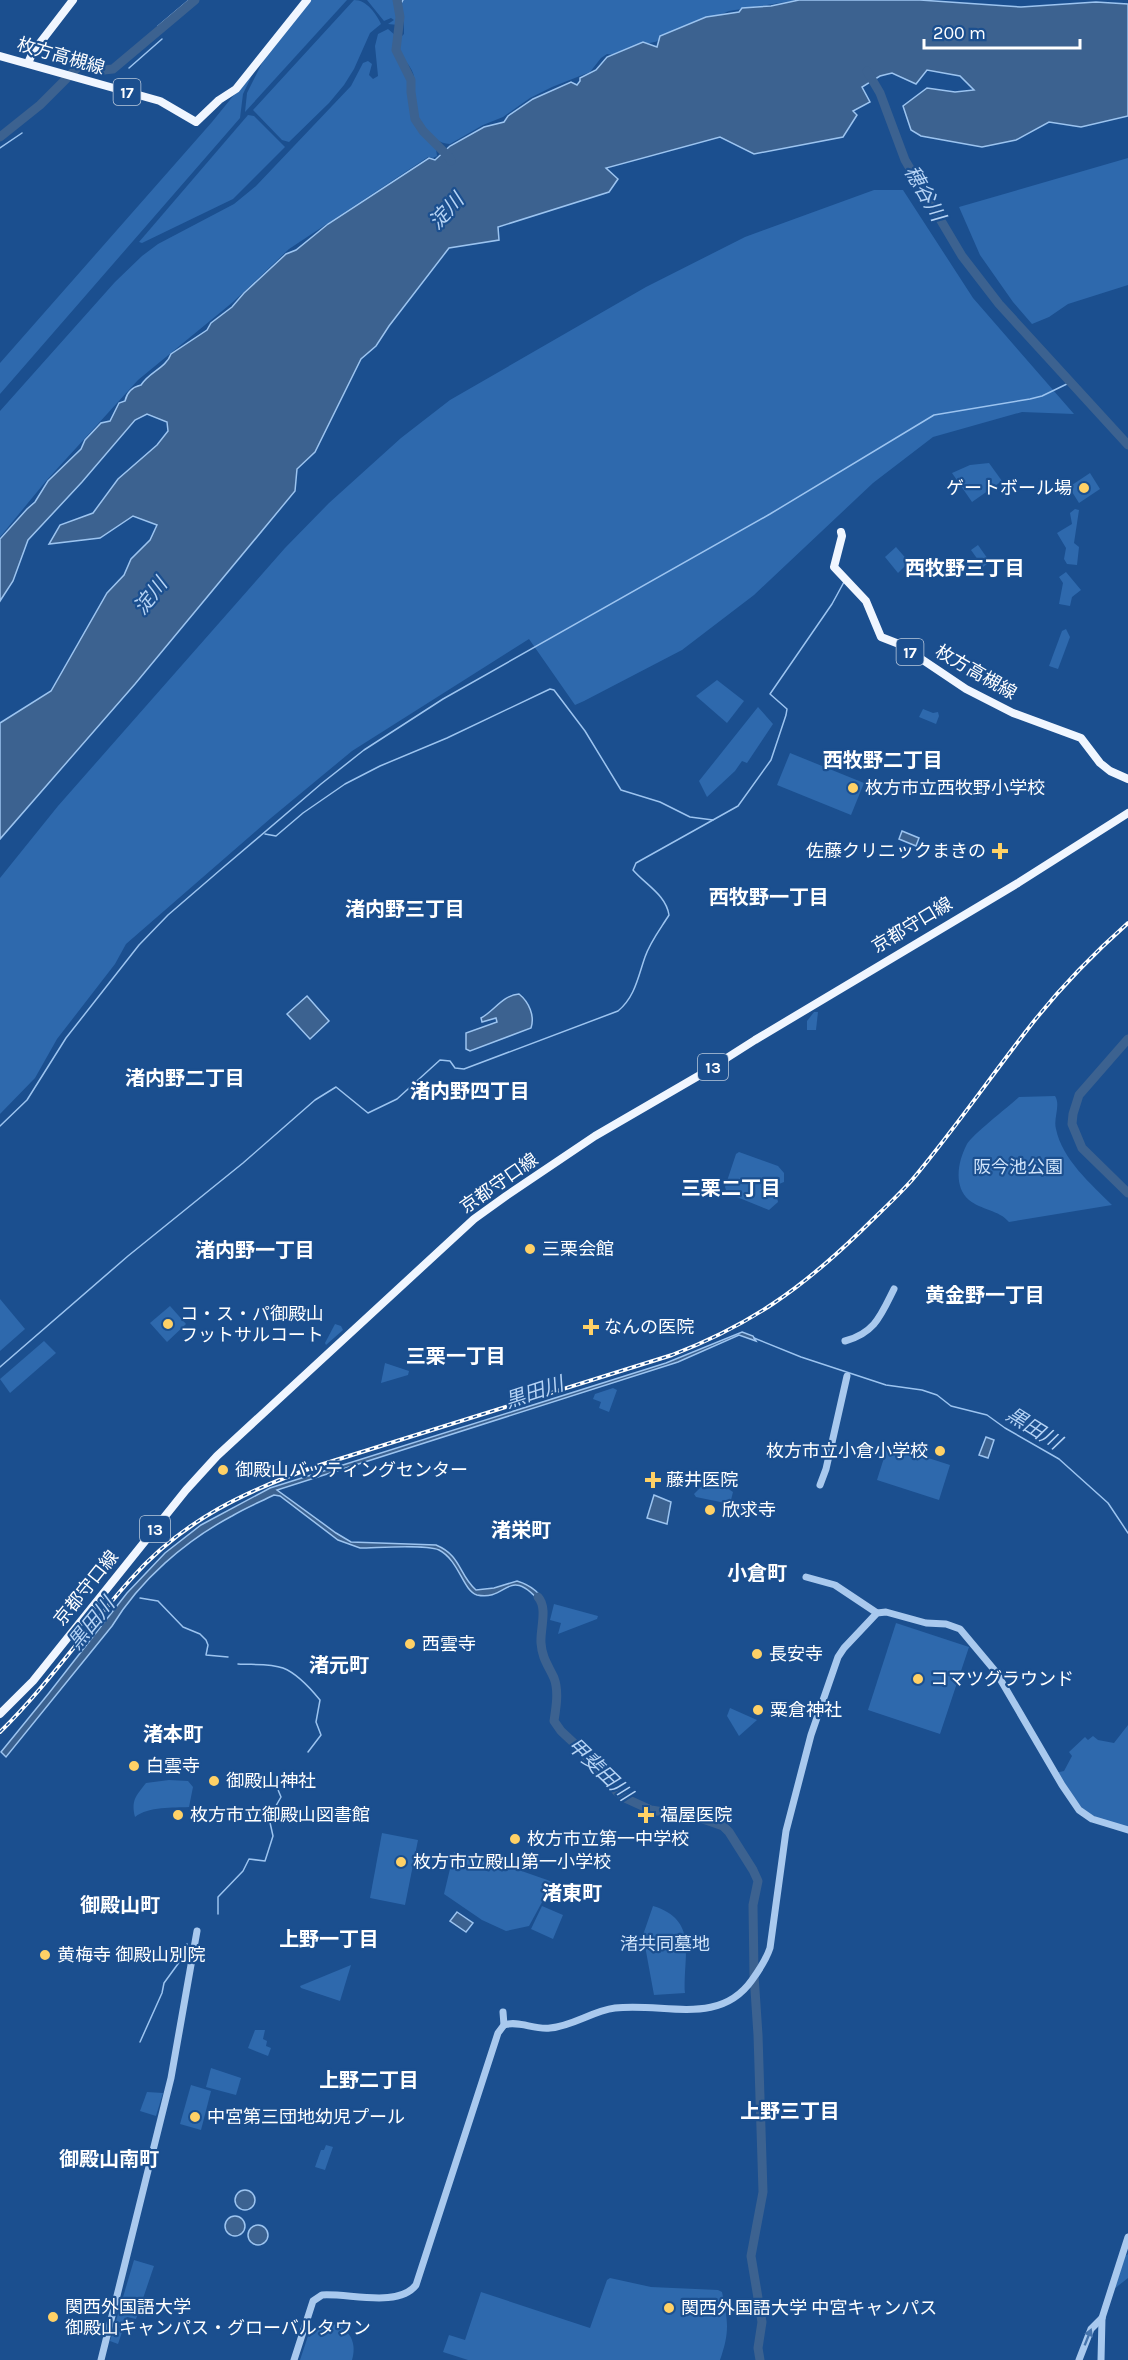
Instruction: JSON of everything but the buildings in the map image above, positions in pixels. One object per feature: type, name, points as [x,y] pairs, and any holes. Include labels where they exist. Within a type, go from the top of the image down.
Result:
[{"type":"main road","points":[[28,63],[33,52],[73,0]]},
{"type":"main road","name":"枚方高槻線","points":[[0,56],[57,74],[160,101],[196,122],[219,100],[236,88],[307,0]]},
{"type":"main road","name":"枚方高槻線","points":[[841,532],[834,567],[867,601],[881,637],[899,644],[966,689],[1014,713],[1081,738],[1100,763],[1110,771],[1128,779]]},
{"type":"main road","name":"京都守口線","points":[[0,1714],[33,1681],[186,1490],[217,1456],[474,1219],[595,1136],[700,1075],[1128,813]]},
{"type":"street","points":[[844,1341],[860,1336],[873,1327],[894,1289]]},
{"type":"street","points":[[820,1485],[826,1469],[848,1376]]},
{"type":"street","points":[[806,1577],[835,1585],[878,1612],[926,1623],[946,1624],[960,1629],[996,1672],[1078,1810],[1092,1819],[1128,1830]]},
{"type":"street","points":[[294,2360],[313,2301],[322,2295],[396,2297],[411,2290],[416,2284],[498,2033],[504,2025],[510,2023],[533,2028],[551,2028],[596,2012],[620,2008],[711,2008],[727,2003],[743,1993],[765,1963],[770,1948],[786,1831],[804,1757],[834,1667],[844,1647],[878,1612]]},
{"type":"street","points":[[101,2360],[170,2084],[197,1931]]},
{"type":"street","points":[[503,2012],[504,2025]]},
{"type":"street","points":[[1101,2360],[1102,2318],[1128,2237]]},
{"type":"street","points":[[1079,2360],[1091,2329],[1102,2318]]},
{"type":"green space","points":[[311,0],[347,0],[245,112],[247,93],[265,57]]},
{"type":"green space","points":[[354,0],[367,5],[381,24],[370,33],[354,69],[329,103],[289,142],[282,140],[253,110]]},
{"type":"green space","points":[[367,0],[394,0],[400,20],[398,25],[388,24],[394,20],[391,18],[384,21]]},
{"type":"green space","points":[[399,0],[798,0],[729,11],[655,42],[644,44],[621,56],[607,54],[590,72],[530,98],[503,117],[483,125],[450,144],[435,139],[424,127],[416,111],[413,96],[414,76],[399,48],[398,40],[404,34],[404,16]]},
{"type":"green space","points":[[388,29],[395,35],[394,48],[408,78],[414,120],[436,149],[437,156],[428,157],[289,249],[233,302],[138,380],[46,481],[0,537],[0,411],[115,282],[142,256],[158,244],[234,204],[256,186],[351,86],[363,63],[368,61],[372,64],[369,75],[373,79],[378,76],[375,46],[378,34]]},
{"type":"green space","points":[[255,69],[243,94],[240,118],[0,394],[0,363],[212,122]]},
{"type":"green space","points":[[248,115],[254,116],[285,147],[233,199],[142,243],[139,242]]},
{"type":"green space","points":[[1128,158],[1128,285],[1068,304],[1049,317],[1032,324],[1013,302],[980,255],[959,207]]},
{"type":"green space","points":[[874,190],[903,190],[973,298],[1074,414],[1022,412],[933,437],[873,483],[754,595],[682,650],[584,701],[575,705],[529,639],[352,751],[126,944],[115,964],[57,1039],[35,1078],[0,1114],[0,878],[58,806],[285,548],[329,503],[401,438],[450,400],[646,287],[745,237]]},
{"type":"green space","points":[[989,463],[1002,481],[972,502],[952,473],[970,465]]},
{"type":"green space","name":"ゲートボール場","points":[[1090,473],[1100,489],[1079,503],[1069,487]]},
{"type":"green space","points":[[1075,509],[1079,510],[1074,543],[1079,547],[1077,565],[1067,564],[1064,559],[1066,548],[1057,533],[1072,524],[1070,513]]},
{"type":"green space","points":[[978,545],[990,562],[983,567],[971,550]]},
{"type":"green space","points":[[896,547],[909,562],[898,573],[885,557]]},
{"type":"green space","points":[[1066,572],[1081,590],[1072,597],[1070,606],[1059,604],[1063,583],[1059,577]]},
{"type":"green space","points":[[1066,629],[1070,637],[1058,669],[1049,666],[1062,631]]},
{"type":"green space","points":[[717,680],[744,701],[727,723],[696,696]]},
{"type":"green space","points":[[758,707],[773,724],[747,763],[742,761],[735,771],[707,797],[699,781]]},
{"type":"green space","points":[[923,709],[933,713],[938,712],[936,724],[919,717]]},
{"type":"green space","points":[[790,753],[864,783],[851,815],[777,785]]},
{"type":"green space","points":[[814,1012],[818,1012],[816,1030],[807,1030],[807,1021]]},
{"type":"green space","name":"阪今池公園","points":[[1055,1096],[1057,1100],[1056,1129],[1064,1151],[1078,1170],[1112,1205],[1009,1222],[969,1200],[959,1181],[959,1165],[970,1140],[1019,1097]]},
{"type":"green space","points":[[739,1152],[778,1166],[784,1173],[784,1182],[779,1184],[776,1192],[778,1202],[769,1210],[727,1193],[725,1187],[736,1154]]},
{"type":"green space","points":[[0,1299],[25,1329],[0,1351]]},
{"type":"green space","name":"コ・ス・パ御殿山 フットサルコート","points":[[170,1306],[186,1324],[167,1342],[150,1323]]},
{"type":"green space","points":[[335,1324],[341,1326],[343,1330],[326,1345],[325,1343]]},
{"type":"green space","points":[[44,1341],[56,1353],[10,1393],[0,1379]]},
{"type":"green space","points":[[385,1363],[409,1371],[408,1375],[381,1383]]},
{"type":"green space","points":[[613,1388],[617,1390],[609,1412],[599,1408],[601,1402],[593,1399],[595,1394]]},
{"type":"green space","points":[[888,1445],[950,1465],[939,1500],[877,1480]]},
{"type":"green space","points":[[705,1483],[727,1488],[733,1492],[730,1504],[696,1497],[694,1494]]},
{"type":"green space","points":[[554,1604],[598,1616],[597,1619],[558,1634],[561,1623],[550,1620]]},
{"type":"green space","name":"コマツグラウンド","points":[[896,1623],[969,1647],[940,1734],[868,1710]]},
{"type":"green space","points":[[730,1708],[757,1720],[739,1736],[727,1716]]},
{"type":"green space","points":[[1128,1725],[1128,1829],[1087,1815],[1055,1773],[1064,1771],[1072,1756],[1069,1752],[1085,1737],[1088,1740],[1093,1736],[1098,1740],[1114,1743]]},
{"type":"green space","points":[[169,1780],[188,1781],[193,1787],[189,1807],[154,1809],[135,1817],[135,1798],[146,1783]]},
{"type":"green space","points":[[382,1833],[418,1840],[405,1905],[370,1898]]},
{"type":"green space","points":[[454,1852],[488,1863],[490,1860],[553,1882],[529,1926],[506,1931],[482,1920],[444,1894]]},
{"type":"green space","points":[[542,1906],[563,1915],[553,1939],[531,1929]]},
{"type":"green space","name":"渚共同墓地","points":[[653,1906],[667,1912],[677,1920],[683,1930],[686,1952],[685,1993],[654,1995],[643,1935]]},
{"type":"green space","points":[[351,1965],[340,2001],[300,1986]]},
{"type":"green space","points":[[255,2030],[265,2030],[263,2039],[267,2041],[266,2046],[271,2048],[268,2056],[248,2048]]},
{"type":"green space","points":[[211,2068],[241,2078],[236,2095],[206,2087]]},
{"type":"green space","points":[[191,2085],[211,2091],[201,2130],[180,2124]]},
{"type":"green space","points":[[147,2092],[163,2093],[156,2116],[140,2111]]},
{"type":"green space","points":[[326,2145],[333,2147],[325,2170],[315,2167],[321,2150],[324,2150]]},
{"type":"green space","points":[[1128,2254],[1128,2278],[1114,2289],[1125,2256]]},
{"type":"green space","points":[[134,2260],[154,2266],[136,2319],[127,2317],[118,2344],[110,2341]]},
{"type":"green space","name":"関西外国語大学 中宮キャンパス","points":[[610,2278],[651,2287],[722,2292],[727,2326],[720,2360],[468,2360],[443,2352],[449,2335],[465,2340],[481,2292],[590,2328],[607,2280]]},
{"type":"green space","points":[[325,2323],[339,2326],[349,2334],[353,2346],[352,2360],[300,2360],[309,2333]]},
{"type":"water","name":"淀川","points":[[799,0],[920,0],[1021,7],[1096,2],[1128,4],[1128,116],[1081,127],[1049,122],[1016,140],[982,147],[921,136],[911,130],[903,106],[927,88],[955,92],[974,90],[960,76],[927,70],[916,84],[892,73],[880,76],[862,87],[870,102],[853,111],[857,115],[843,137],[754,154],[720,137],[606,168],[618,179],[609,192],[498,227],[499,240],[449,248],[376,346],[361,359],[315,452],[297,469],[295,491],[135,684],[0,839],[0,723],[51,691],[107,593],[124,575],[131,559],[150,540],[157,525],[133,516],[100,538],[49,544],[60,525],[93,513],[118,479],[157,445],[168,431],[167,422],[147,414],[135,420],[28,540],[13,581],[0,601],[0,539],[35,502],[48,481],[81,449],[85,440],[101,423],[110,421],[119,403],[125,401],[130,390],[141,385],[169,359],[171,354],[207,330],[211,323],[232,307],[286,254],[296,250],[328,224],[429,158],[435,160],[450,146],[484,127],[504,122],[508,116],[533,99],[571,82],[577,85],[580,78],[596,70],[607,57],[643,42],[657,47],[660,36],[706,17],[739,12],[742,8],[771,6]]},
{"type":"water","points":[[902,831],[919,838],[916,846],[899,839]]},
{"type":"water","points":[[519,994],[530,1009],[531,1028],[470,1051],[466,1049],[466,1033],[497,1022],[496,1018],[482,1022],[481,1018],[503,1000]]},
{"type":"water","points":[[307,996],[329,1021],[310,1039],[287,1014]]},
{"type":"water","points":[[742,1332],[753,1336],[756,1341],[739,1335],[678,1362],[277,1490],[351,1542],[436,1545],[451,1554],[476,1590],[494,1588],[517,1581],[536,1591],[542,1598],[545,1608],[533,1594],[516,1585],[488,1596],[477,1595],[468,1588],[451,1561],[439,1550],[412,1547],[360,1548],[338,1540],[280,1496],[274,1495],[214,1526],[165,1563],[136,1593],[6,1757],[1,1752],[127,1593],[165,1553],[201,1525],[270,1488],[666,1363]]},
{"type":"water","points":[[986,1437],[994,1440],[988,1458],[979,1455]]},
{"type":"water","points":[[654,1495],[671,1502],[667,1524],[647,1518]]},
{"type":"water","points":[[457,1912],[473,1923],[466,1932],[450,1921]]},
{"type":"water","points":[[245,2190],[252,2193],[255,2200],[252,2207],[245,2210],[238,2207],[235,2200],[238,2193]]},
{"type":"water","points":[[235,2216],[242,2219],[245,2226],[242,2233],[235,2236],[228,2233],[225,2226],[228,2219]]},
{"type":"water","points":[[258,2225],[265,2228],[268,2235],[265,2242],[258,2245],[251,2242],[248,2235],[251,2228]]},
{"type":"waterway","points":[[158,26],[189,0]]},
{"type":"waterway","points":[[0,137],[40,105],[80,65],[104,70],[113,69],[195,0]]},
{"type":"waterway","points":[[397,0],[400,17],[396,50],[411,80],[415,119],[451,161]]},
{"type":"waterway","points":[[398,9],[403,0]]},
{"type":"waterway","points":[[129,68],[162,39]]},
{"type":"waterway","name":"穂谷川","points":[[867,71],[880,93],[905,160],[962,256],[999,304],[1128,445]]},
{"type":"waterway","points":[[0,148],[22,133]]},
{"type":"waterway","points":[[0,1126],[27,1100],[66,1038],[139,945],[168,915],[364,750],[443,699],[770,514],[934,415],[1030,399],[1042,396],[1071,382]]},
{"type":"waterway","points":[[0,1367],[128,1256],[243,1163],[315,1100],[336,1087],[368,1113],[397,1099],[440,1060],[450,1061],[455,1068],[464,1069],[618,1011],[632,993],[647,951],[669,915],[660,896],[633,870],[636,863],[738,806],[771,760],[786,715],[787,709],[770,694],[832,604],[844,582]]},
{"type":"waterway","points":[[265,834],[276,836],[303,813],[345,784],[380,766],[447,738],[550,689],[554,690],[585,731],[621,790],[660,802],[690,817],[713,820]]},
{"type":"waterway","name":"穂谷川","points":[[1128,1039],[1079,1095],[1072,1124],[1082,1148],[1128,1193]]},
{"type":"waterway","name":"黒田川","points":[[754,1338],[801,1357],[886,1385],[922,1390],[937,1395],[951,1406],[987,1415],[1059,1459],[1108,1503],[1128,1533]]},
{"type":"waterway","name":"甲斐田川","points":[[538,1597],[543,1607],[542,1648],[556,1688],[554,1721],[561,1731],[618,1793],[627,1799],[651,1810],[700,1818],[723,1826],[729,1832],[758,1881],[753,1905],[754,1975],[763,2192],[751,2256],[762,2322],[758,2348],[760,2360]]},
{"type":"waterway","points":[[140,1598],[158,1601],[183,1627],[200,1634],[208,1645],[206,1655],[228,1657]]},
{"type":"waterway","points":[[238,1664],[278,1666],[288,1670],[308,1686],[320,1700],[316,1722],[321,1735],[308,1752]]},
{"type":"waterway","points":[[218,1914],[218,1897],[243,1871],[249,1859],[265,1861],[273,1836],[269,1818],[281,1797],[276,1782]]},
{"type":"waterway","points":[[140,2042],[162,1993],[164,1983],[183,1957],[187,1944]]},
{"type":"railway","points":[[0,1732],[151,1558],[172,1540],[218,1509],[267,1485],[320,1465],[672,1355],[726,1331],[773,1304],[839,1252],[912,1180],[1042,1011],[1077,972],[1128,923]]},
{"type":"place","name":"ゲートボール場","points":[[1084,488]]},
{"type":"place","name":"枚方市立西牧野小学校","points":[[853,788]]},
{"type":"place","name":"佐藤クリニックまきの","points":[[1000,851]]},
{"type":"place","name":"三栗会館","points":[[530,1249]]},
{"type":"place","name":"コ・ス・パ御殿山 フットサルコート","points":[[168,1324]]},
{"type":"place","name":"なんの医院","points":[[591,1327]]},
{"type":"place","name":"枚方市立小倉小学校","points":[[940,1451]]},
{"type":"place","name":"御殿山バッティングセンター","points":[[223,1470]]},
{"type":"place","name":"藤井医院","points":[[653,1480]]},
{"type":"place","name":"欣求寺","points":[[710,1510]]},
{"type":"place","name":"西雲寺","points":[[410,1644]]},
{"type":"place","name":"長安寺","points":[[757,1654]]},
{"type":"place","name":"コマツグラウンド","points":[[918,1679]]},
{"type":"place","name":"粟倉神社","points":[[758,1710]]},
{"type":"place","name":"白雲寺","points":[[134,1766]]},
{"type":"place","name":"御殿山神社","points":[[214,1781]]},
{"type":"place","name":"枚方市立御殿山図書館","points":[[178,1815]]},
{"type":"place","name":"福屋医院","points":[[646,1815]]},
{"type":"place","name":"枚方市立第一中学校","points":[[515,1839]]},
{"type":"place","name":"枚方市立殿山第一小学校","points":[[401,1862]]},
{"type":"place","name":"黄梅寺 御殿山別院","points":[[45,1955]]},
{"type":"place","name":"中宮第三団地幼児プール","points":[[195,2117]]},
{"type":"place","name":"関西外国語大学 中宮キャンパス","points":[[669,2308]]},
{"type":"place","name":"関西外国語大学 御殿山キャンパス・グローバルタウン","points":[[53,2317]]},
{"type":"district","name":"西牧野三丁目","points":[[965,568]]},
{"type":"district","name":"西牧野二丁目","points":[[883,760]]},
{"type":"district","name":"西牧野一丁目","points":[[769,897]]},
{"type":"district","name":"渚内野三丁目","points":[[405,909]]},
{"type":"district","name":"渚内野二丁目","points":[[185,1078]]},
{"type":"district","name":"渚内野四丁目","points":[[470,1091]]},
{"type":"district","name":"三栗二丁目","points":[[731,1188]]},
{"type":"district","name":"渚内野一丁目","points":[[255,1250]]},
{"type":"district","name":"黄金野一丁目","points":[[985,1295]]},
{"type":"district","name":"三栗一丁目","points":[[456,1356]]},
{"type":"district","name":"渚栄町","points":[[521,1530]]},
{"type":"district","name":"小倉町","points":[[757,1573]]},
{"type":"district","name":"渚元町","points":[[339,1665]]},
{"type":"district","name":"渚本町","points":[[173,1734]]},
{"type":"district","name":"渚東町","points":[[572,1893]]},
{"type":"district","name":"御殿山町","points":[[120,1905]]},
{"type":"district","name":"上野一丁目","points":[[329,1939]]},
{"type":"district","name":"上野二丁目","points":[[369,2080]]},
{"type":"district","name":"上野三丁目","points":[[790,2111]]},
{"type":"district","name":"御殿山南町","points":[[109,2159]]}]
